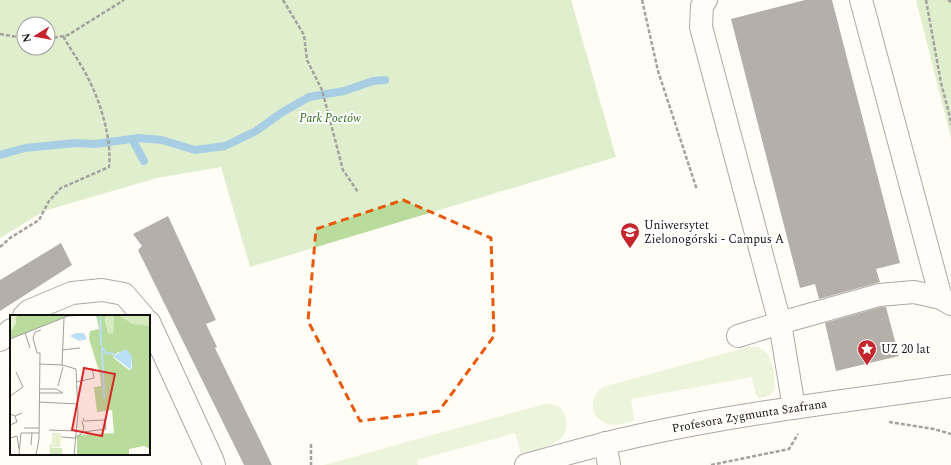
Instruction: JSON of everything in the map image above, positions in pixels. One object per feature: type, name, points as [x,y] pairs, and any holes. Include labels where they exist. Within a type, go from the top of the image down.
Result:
[{"type":"street","points":[[706,0],[702,6],[701,27],[780,323],[794,408]]},
{"type":"street","points":[[861,0],[946,301]]},
{"type":"street","points":[[25,315],[29,311],[72,293],[102,290],[124,294],[143,315]]},
{"type":"street","points":[[738,336],[879,295],[914,292],[946,301]]},
{"type":"street","points":[[150,324],[214,465]]},
{"type":"street","points":[[0,340],[10,331]]},
{"type":"street","name":"Profesora Zygmunta Szafrana","points":[[526,465],[550,462],[605,443],[680,427],[794,408],[951,386]]},
{"type":"street","points":[[605,443],[609,465]]},
{"type":"path","points":[[56,37],[68,35],[124,0]]},
{"type":"path","points":[[283,0],[304,35],[307,60],[322,90],[343,170],[358,192]]},
{"type":"path","points":[[642,0],[658,71],[697,190]]},
{"type":"path","points":[[926,0],[941,83],[951,117],[951,125]]},
{"type":"path","points":[[0,34],[16,37]]},
{"type":"path","points":[[0,247],[10,238],[39,220],[49,201],[61,188],[110,167],[111,154],[100,108],[88,78],[63,36]]},
{"type":"path","points":[[882,421],[934,429],[951,434]]},
{"type":"path","points":[[711,465],[789,448],[800,431]]},
{"type":"path","points":[[311,444],[311,465]]},
{"type":"highlighted area","points":[[403,200],[491,238],[494,336],[439,411],[360,421],[308,321],[316,229]]},
{"type":"green space","name":"Park Poetów","points":[[0,0],[571,0],[616,157],[250,267],[221,167],[157,178],[44,211],[0,238]]},
{"type":"green space","points":[[916,0],[951,0],[951,138]]},
{"type":"green space","points":[[748,347],[756,347],[763,350],[770,359],[775,377],[775,389],[767,396],[759,398],[756,395],[752,377],[631,399],[634,420],[623,424],[614,425],[606,423],[599,419],[595,414],[593,401],[596,394],[603,387]]},
{"type":"green space","points":[[544,404],[555,405],[562,410],[566,420],[566,429],[563,436],[556,442],[537,450],[521,453],[515,433],[417,460],[418,465],[324,465]]},
{"type":"building","points":[[805,0],[832,0],[900,263],[876,269],[880,282],[819,299],[815,284],[800,288],[731,19]]},
{"type":"building","points":[[168,216],[216,320],[206,324],[217,347],[215,348],[272,465],[244,465],[138,250],[142,246],[133,234]]},
{"type":"building","points":[[61,243],[72,265],[0,311],[0,280]]},
{"type":"building","points":[[881,307],[886,307],[899,356],[836,371],[825,323]]},
{"type":"waterway","points":[[0,155],[25,148],[76,143],[95,144],[138,138],[162,140],[195,150],[225,146],[256,131],[281,113],[309,97],[344,91],[373,81],[385,80]]},
{"type":"waterway","points":[[132,139],[144,161]]},
{"type":"place","name":"Uniwersytet Zielonogórski - Campus A","points":[[630,249]]},
{"type":"place","name":"UZ 20 lat","points":[[867,366]]}]
